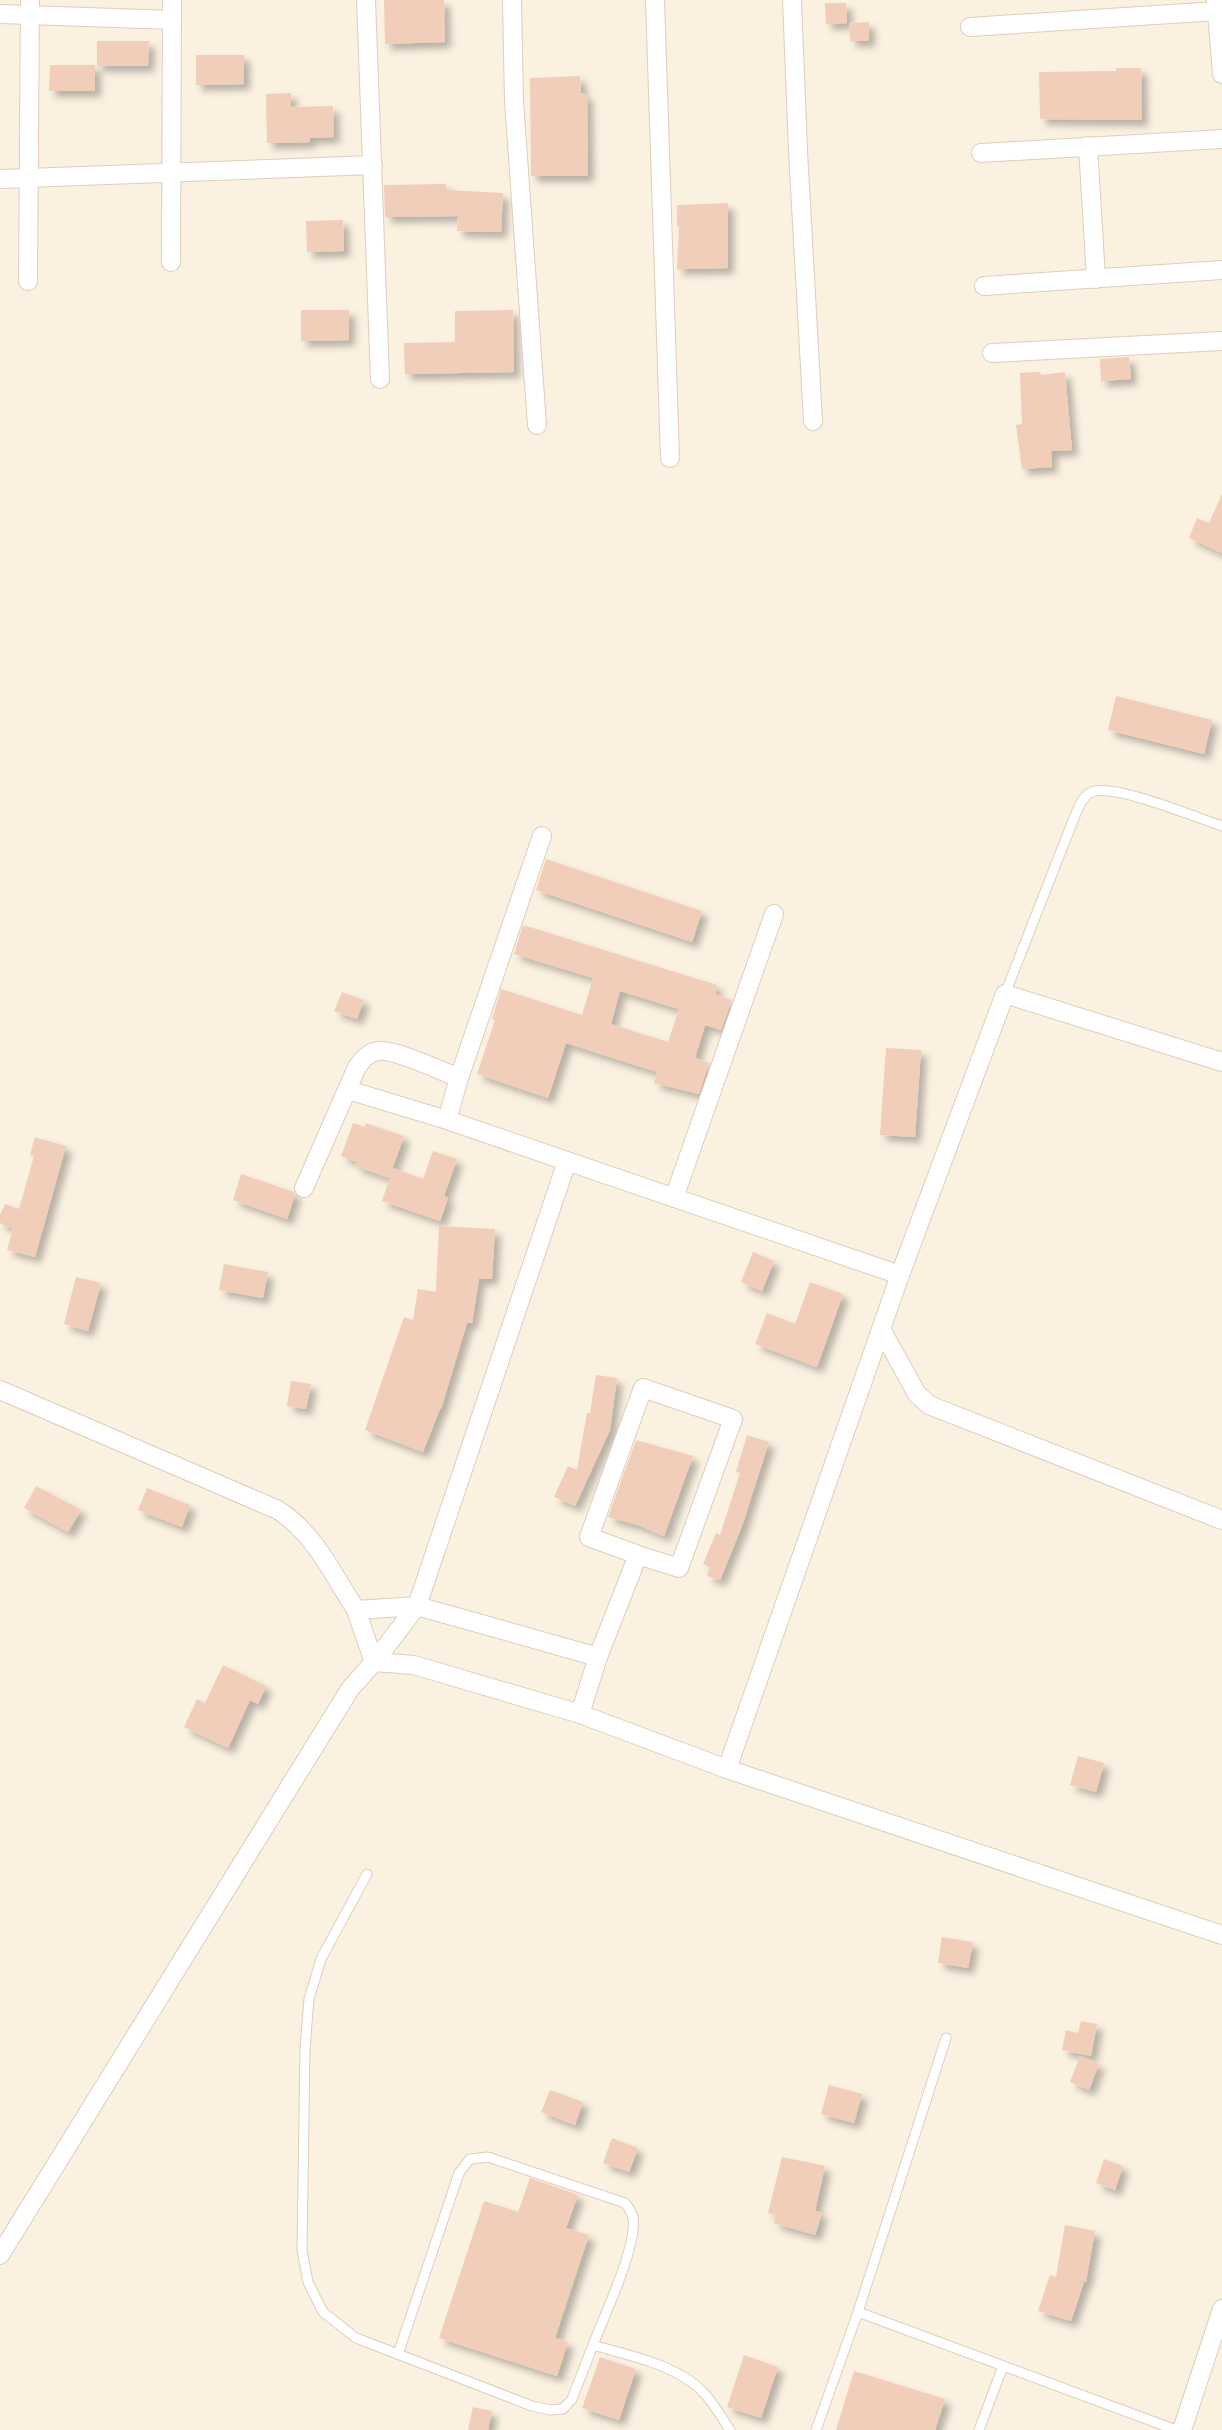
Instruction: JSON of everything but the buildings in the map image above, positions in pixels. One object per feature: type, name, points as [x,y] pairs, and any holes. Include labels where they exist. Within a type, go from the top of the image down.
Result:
[{"type":"street","points":[[171,262],[172,0]]},
{"type":"street","points":[[366,0],[380,379]]},
{"type":"street","points":[[512,0],[514,101],[537,425]]},
{"type":"street","points":[[655,0],[670,458]]},
{"type":"street","points":[[792,0],[813,421]]},
{"type":"street","points":[[970,27],[1217,6],[1222,74]]},
{"type":"street","points":[[0,15],[30,7],[172,20]]},
{"type":"street","points":[[28,281],[30,7]]},
{"type":"street","points":[[982,153],[1222,139]]},
{"type":"street","points":[[1088,146],[1096,279]]},
{"type":"street","points":[[0,179],[373,165]]},
{"type":"street","points":[[984,286],[1222,270]]},
{"type":"street","points":[[992,353],[1222,341]]},
{"type":"street","points":[[447,1120],[542,836]]},
{"type":"street","points":[[674,1198],[774,914]]},
{"type":"street","points":[[727,1769],[900,1275],[1005,994],[1222,1062]]},
{"type":"street","points":[[304,1188],[362,1060],[377,1051],[393,1053],[459,1078]]},
{"type":"street","points":[[348,1090],[447,1120],[900,1275]]},
{"type":"street","points":[[0,2255],[350,1689],[417,1606],[567,1161]]},
{"type":"street","points":[[881,1329],[917,1394],[929,1405],[1222,1520]]},
{"type":"street","points":[[643,1388],[733,1419],[679,1568],[639,1555],[589,1537],[643,1388]]},
{"type":"street","points":[[0,1390],[284,1514],[311,1539],[356,1609],[374,1662]]},
{"type":"street","points":[[580,1714],[598,1657],[639,1555]]},
{"type":"street","points":[[356,1609],[417,1606],[598,1657]]},
{"type":"street","points":[[374,1662],[414,1665],[580,1714],[727,1769],[1222,1935]]},
{"type":"street","points":[[1182,2430],[1222,2309]]},
{"type":"lane","points":[[1005,994],[1074,818],[1081,802],[1092,792],[1130,794],[1222,826]]},
{"type":"lane","points":[[367,1874],[321,1959],[309,1999],[305,2048],[302,2250],[308,2282],[323,2312],[356,2338],[532,2406],[550,2410],[563,2409],[572,2399],[629,2252],[633,2215],[625,2203],[488,2157],[470,2159],[459,2173],[398,2354]]},
{"type":"lane","points":[[816,2430],[858,2312],[946,2038]]},
{"type":"lane","points":[[858,2312],[1176,2430]]},
{"type":"lane","points":[[593,2345],[664,2367],[685,2378],[704,2393],[730,2430]]},
{"type":"lane","points":[[979,2430],[1003,2366]]}]
